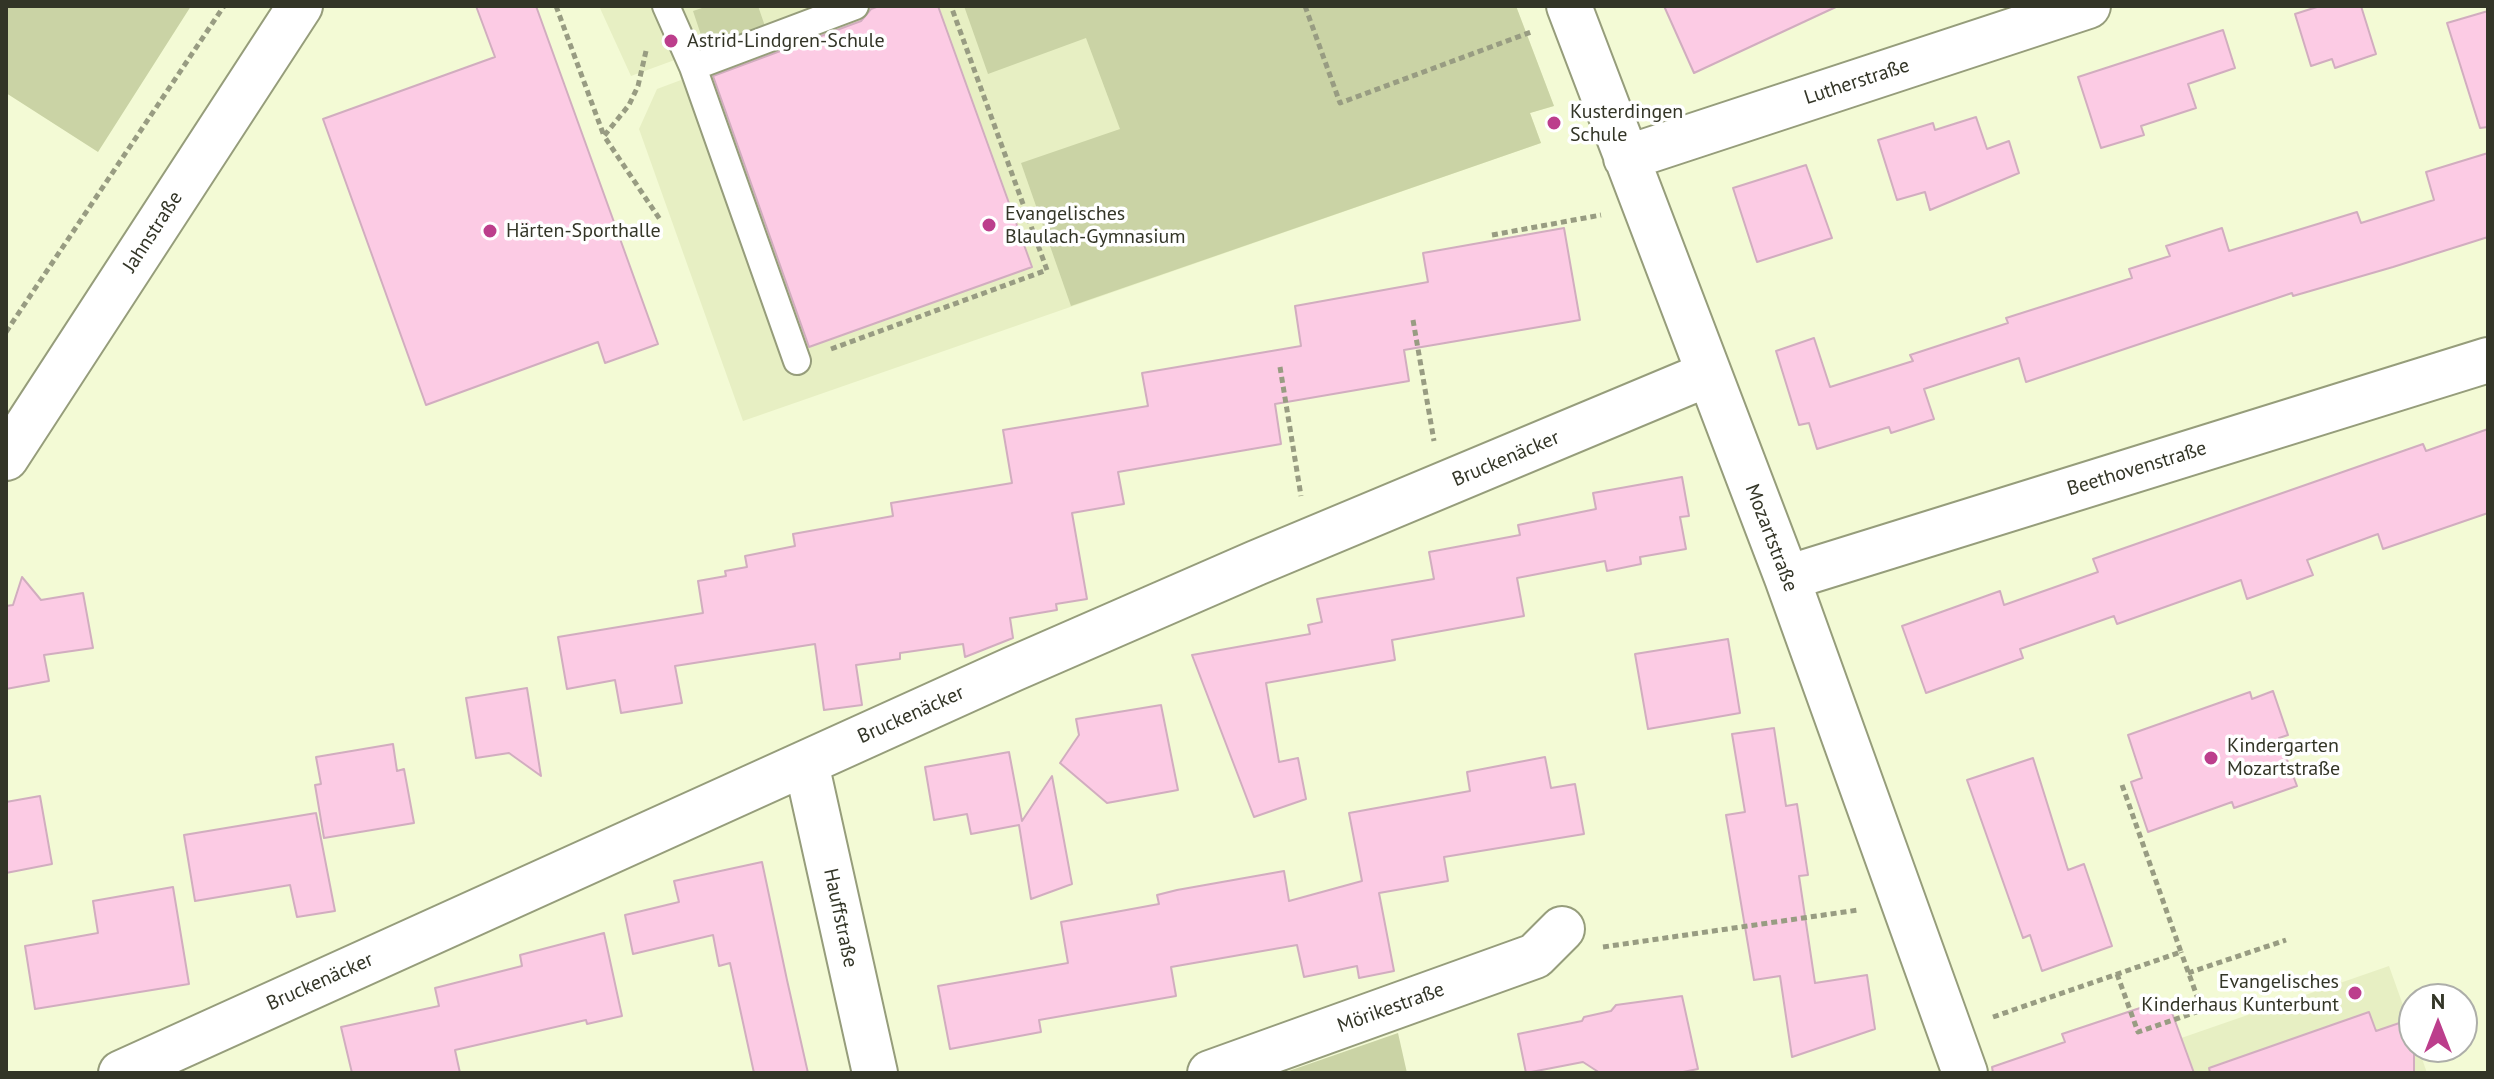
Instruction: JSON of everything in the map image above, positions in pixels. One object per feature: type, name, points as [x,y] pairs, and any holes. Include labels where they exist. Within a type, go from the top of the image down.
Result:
[{"type":"street","name":"Jahnstraße","points":[[6,458],[300,6]]},
{"type":"street","name":"Lutherstraße","points":[[1626,158],[2088,6]]},
{"type":"street","name":"Mozartstraße","points":[[1571,11],[1787,578],[1965,1073]]},
{"type":"street","name":"Beethovenstraße","points":[[1787,578],[2488,360]]},
{"type":"street","name":"Bruckenäcker","points":[[121,1073],[806,763],[1308,541],[1708,374]]},
{"type":"street","name":"Hauffstraße","points":[[806,763],[875,1073]]},
{"type":"street","name":"Mörikestraße","points":[[1210,1073],[1535,956],[1562,929]]},
{"type":"lane","points":[[666,6],[693,67],[797,361]]},
{"type":"lane","points":[[693,67],[855,6]]},
{"type":"path","points":[[6,332],[224,6]]},
{"type":"path","points":[[556,6],[604,136],[661,221]]},
{"type":"path","points":[[797,361],[1047,270],[951,6]]},
{"type":"path","points":[[1305,6],[1340,103],[1571,11]]},
{"type":"path","points":[[604,136],[629,105],[644,68],[647,44]]},
{"type":"path","points":[[1492,235],[1600,216],[1642,202]]},
{"type":"path","points":[[1413,320],[1441,486]]},
{"type":"path","points":[[1280,367],[1308,541]]},
{"type":"path","points":[[2117,974],[2138,1032],[2202,1010],[2121,782]]},
{"type":"path","points":[[1562,929],[1593,946],[1611,948],[1906,903]]},
{"type":"path","points":[[2188,973],[2286,940]]},
{"type":"path","points":[[1950,1032],[2181,952]]},
{"type":"shaded area","points":[[6,6],[191,6],[98,152],[6,93]]},
{"type":"shaded area","name":"Astrid-Lindgren-Schule","points":[[599,6],[822,6],[631,76]]},
{"type":"shaded area","points":[[708,6],[758,6],[766,29],[706,50],[693,11]]},
{"type":"shaded area","name":"Evangelisches Blaulach-Gymnasium","points":[[879,6],[1516,6],[1554,106],[1530,113],[1541,143],[743,421],[639,129],[657,89]]},
{"type":"shaded area","points":[[964,6],[1516,6],[1554,106],[1530,113],[1541,143],[1071,306],[1021,163],[1120,129],[1086,38],[988,74]]},
{"type":"shaded area","name":"Evangelisches Kinderhaus Kunterbunt","points":[[2389,966],[2398,991],[2398,1063],[2424,1063],[2427,1073],[2145,1073],[2138,1053]]},
{"type":"shaded area","points":[[1398,1033],[1407,1073],[1283,1073]]},
{"type":"building","name":"Härten-Sporthalle","points":[[476,6],[536,6],[658,344],[605,363],[598,342],[426,405],[323,119],[495,57]]},
{"type":"building","points":[[879,6],[938,6],[1032,267],[809,347],[713,76],[861,21],[871,9]]},
{"type":"building","points":[[1664,6],[1838,6],[1694,73]]},
{"type":"building","points":[[2320,6],[2361,6],[2376,54],[2335,68],[2332,59],[2311,66],[2295,14]]},
{"type":"building","points":[[2488,11],[2488,127],[2480,128],[2447,23]]},
{"type":"building","points":[[2223,30],[2235,68],[2188,84],[2196,108],[2141,126],[2144,135],[2101,148],[2078,77]]},
{"type":"building","points":[[1976,117],[1987,149],[2009,141],[2019,173],[1930,210],[1925,192],[1897,200],[1878,140],[1933,123],[1935,130]]},
{"type":"building","points":[[2488,153],[2488,237],[2293,296],[2292,293],[2026,382],[2019,358],[1924,389],[1934,419],[1891,433],[1889,427],[1817,449],[1809,423],[1799,425],[1776,351],[1814,338],[1830,387],[1913,361],[1910,355],[2008,323],[2006,318],[2132,278],[2129,269],[2170,256],[2166,246],[2222,228],[2229,251],[2357,212],[2361,223],[2434,200],[2426,172]]},
{"type":"building","points":[[1806,165],[1832,238],[1757,262],[1733,188]]},
{"type":"building","points":[[1564,228],[1580,320],[1404,350],[1409,381],[1275,404],[1281,444],[1118,472],[1124,504],[1072,513],[1087,599],[1056,604],[1057,610],[1010,618],[1013,638],[965,657],[963,644],[900,653],[900,659],[856,665],[862,705],[824,710],[815,644],[675,666],[682,703],[621,713],[615,680],[567,689],[558,637],[703,613],[698,581],[726,576],[725,571],[747,567],[745,556],[795,546],[793,534],[893,516],[891,503],[1012,483],[1003,430],[1148,406],[1142,373],[1301,346],[1295,306],[1428,282],[1423,253]]},
{"type":"building","points":[[2488,429],[2488,513],[2383,549],[2378,534],[2307,560],[2313,575],[2247,599],[2241,580],[2117,624],[2114,616],[2020,649],[2023,658],[1926,693],[1902,626],[2000,591],[2004,605],[2098,572],[2093,559],[2423,444],[2426,451]]},
{"type":"building","points":[[1682,477],[1689,516],[1680,517],[1686,549],[1640,557],[1641,564],[1607,571],[1605,561],[1517,578],[1524,616],[1392,640],[1395,660],[1266,683],[1279,762],[1298,758],[1306,799],[1254,817],[1192,655],[1310,634],[1308,625],[1322,622],[1317,599],[1434,579],[1429,552],[1520,535],[1518,525],[1596,509],[1593,493]]},
{"type":"building","points":[[22,577],[41,600],[83,593],[93,648],[44,655],[49,681],[6,689],[6,606],[13,605]]},
{"type":"building","points":[[1728,639],[1740,713],[1648,729],[1635,654]]},
{"type":"building","points":[[527,688],[541,776],[509,753],[476,758],[466,698]]},
{"type":"building","name":"Kindergarten Mozartstraße","points":[[2273,691],[2288,735],[2279,738],[2297,786],[2234,808],[2232,802],[2148,832],[2131,782],[2142,778],[2128,735],[2250,692],[2252,699]]},
{"type":"building","points":[[1161,705],[1178,790],[1107,803],[1060,763],[1079,735],[1076,719]]},
{"type":"building","points":[[1774,728],[1786,806],[1797,804],[1808,875],[1799,876],[1815,983],[1867,975],[1875,1029],[1792,1057],[1780,976],[1754,980],[1726,815],[1745,812],[1732,734]]},
{"type":"building","points":[[393,744],[397,771],[404,769],[414,823],[324,838],[315,785],[321,784],[316,757]]},
{"type":"building","points":[[1009,752],[1022,821],[1052,776],[1072,884],[1031,899],[1019,825],[971,834],[967,814],[934,820],[925,767]]},
{"type":"building","points":[[1545,757],[1551,788],[1575,784],[1584,834],[1444,857],[1448,881],[1379,893],[1394,971],[1359,978],[1357,966],[1304,977],[1297,945],[1171,967],[1176,996],[1039,1020],[1041,1032],[950,1049],[938,986],[1068,963],[1061,922],[1159,904],[1157,895],[1177,890],[1284,871],[1289,901],[1362,881],[1349,813],[1470,791],[1467,772]]},
{"type":"building","points":[[2033,758],[2068,870],[2084,864],[2112,946],[2042,971],[2030,935],[2023,938],[1967,780]]},
{"type":"building","points":[[40,796],[52,864],[6,873],[6,802]]},
{"type":"building","points":[[316,813],[335,911],[297,917],[290,885],[195,901],[184,835]]},
{"type":"building","points":[[762,862],[808,1073],[754,1073],[730,963],[719,966],[713,935],[633,954],[625,915],[679,902],[674,881]]},
{"type":"building","points":[[173,887],[189,984],[35,1009],[25,946],[98,933],[93,901]]},
{"type":"building","points":[[604,933],[622,1016],[587,1024],[586,1020],[455,1050],[460,1073],[352,1073],[341,1027],[439,1006],[435,988],[522,966],[520,955]]},
{"type":"building","points":[[1682,996],[1698,1069],[1678,1073],[1600,1073],[1583,1062],[1526,1073],[1518,1034],[1582,1021],[1584,1017],[1611,1011],[1616,1005]]},
{"type":"building","points":[[2167,999],[2194,1073],[1993,1073],[1992,1067],[2065,1042],[2062,1034]]},
{"type":"building","points":[[2369,1012],[2376,1031],[2398,1023],[2398,1063],[2414,1063],[2414,1073],[2210,1073],[2209,1068]]},
{"type":"place","name":"Astrid-Lindgren-Schule","points":[[671,41]]},
{"type":"place","name":"Kusterdingen Schule","points":[[1554,123]]},
{"type":"place","name":"Evangelisches Blaulach-Gymnasium","points":[[989,225]]},
{"type":"place","name":"Härten-Sporthalle","points":[[490,231]]},
{"type":"place","name":"Kindergarten Mozartstraße","points":[[2211,758]]},
{"type":"place","name":"Evangelisches Kinderhaus Kunterbunt","points":[[2355,993]]}]
